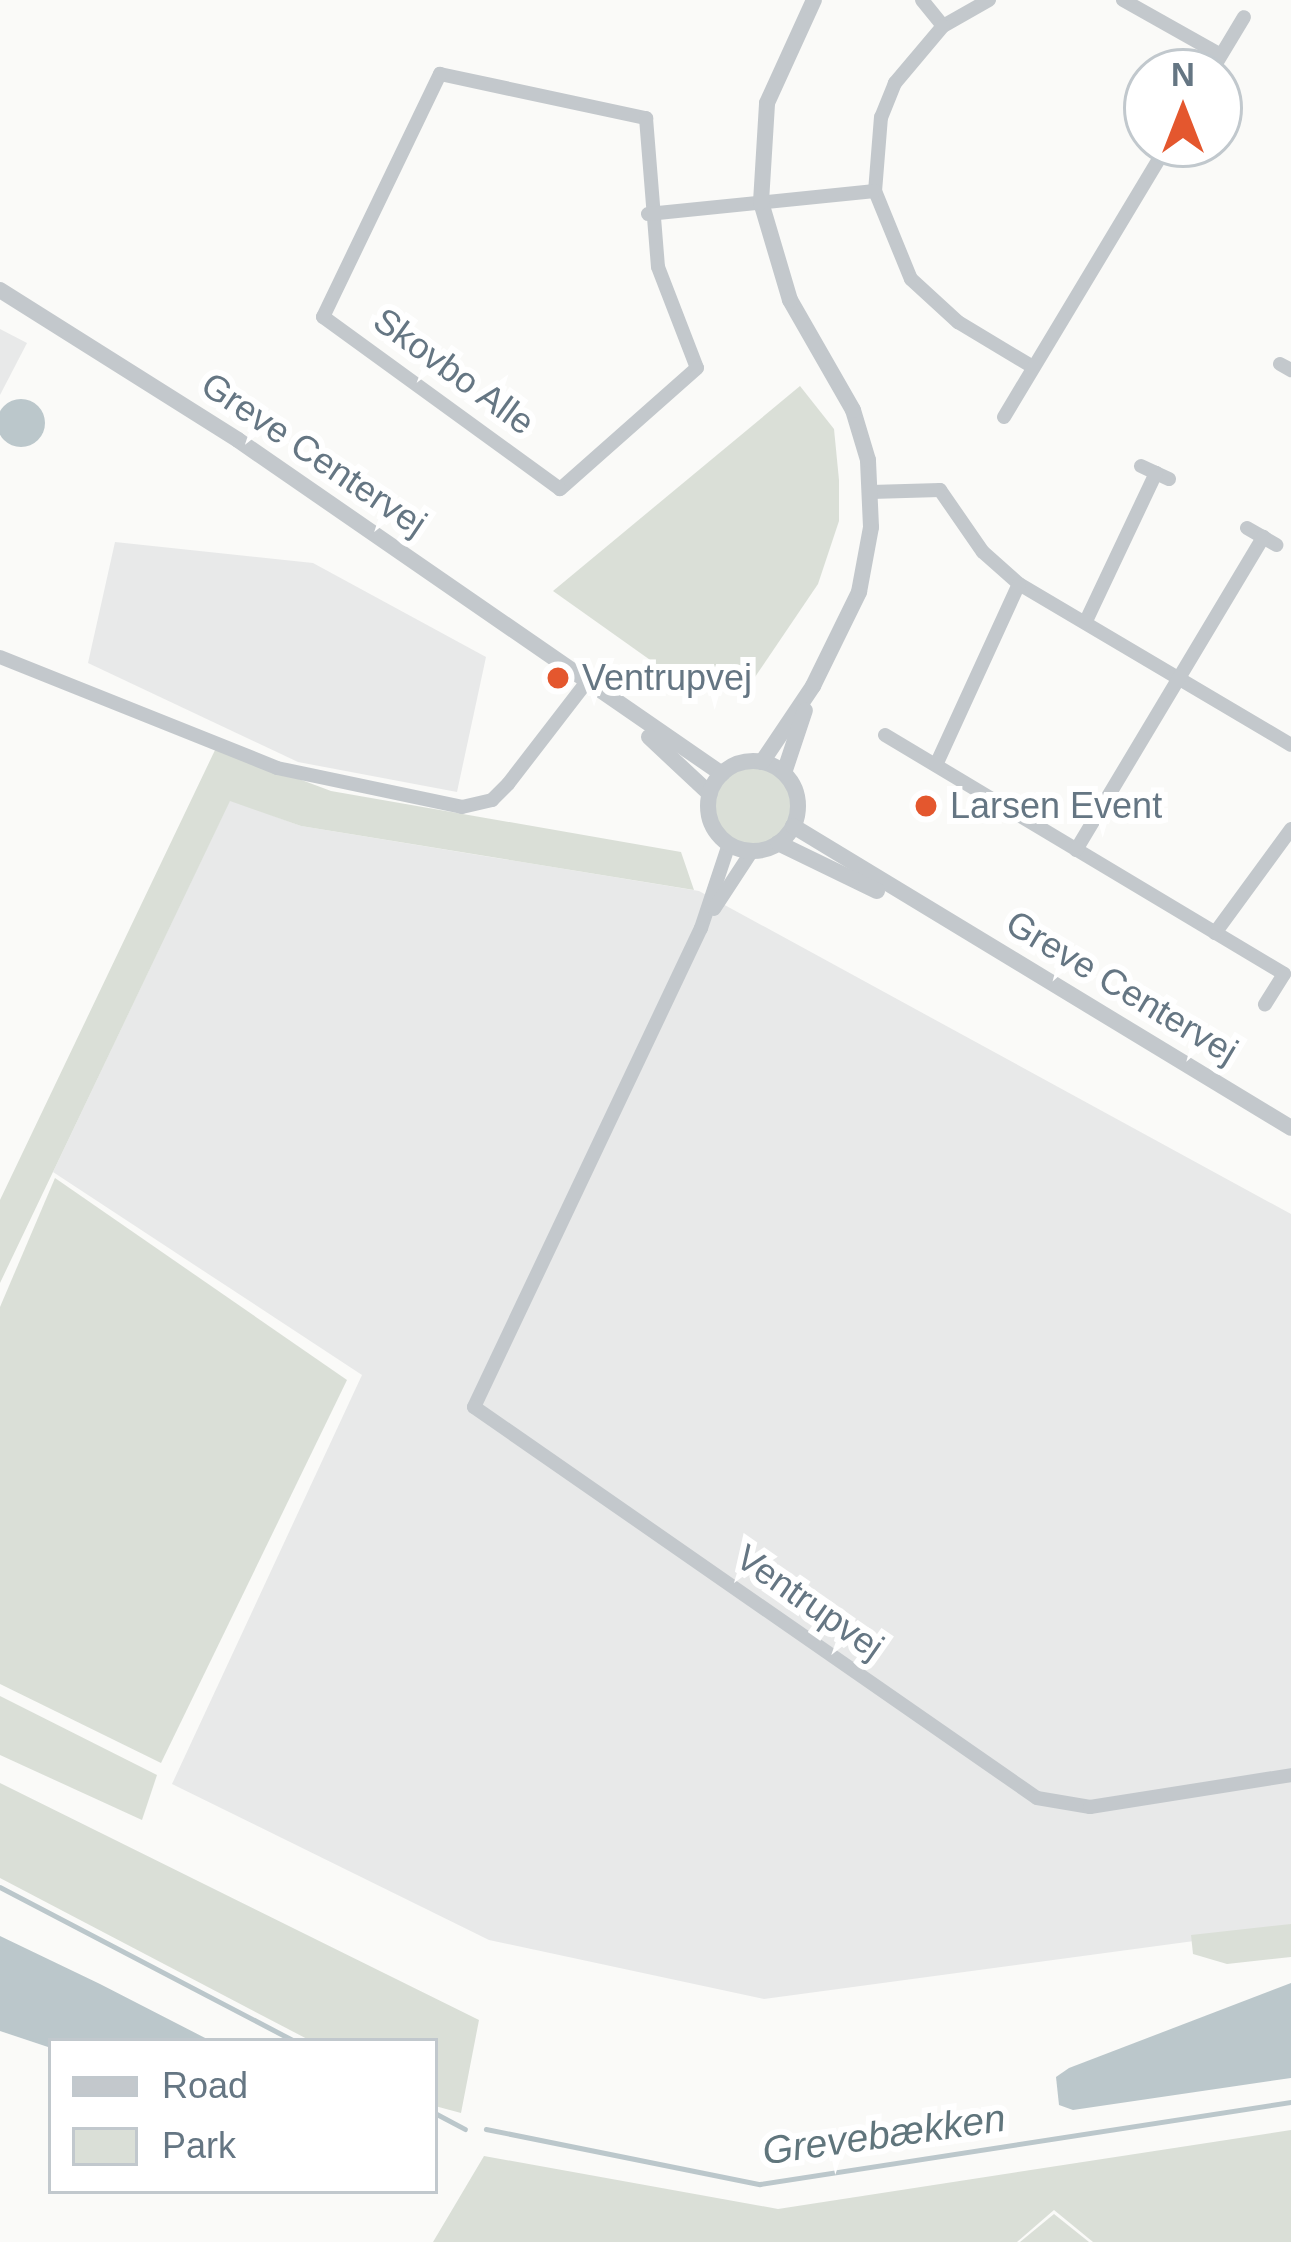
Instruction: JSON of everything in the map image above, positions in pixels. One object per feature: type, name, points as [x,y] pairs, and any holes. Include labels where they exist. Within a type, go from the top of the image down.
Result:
[{"type":"street","points":[[784,773],[813,686],[859,592],[871,492],[853,410],[790,300],[761,202],[767,103],[782,55],[814,0]]},
{"type":"street","points":[[922,0],[943,26]]},
{"type":"street","points":[[989,0],[943,26],[888,100],[875,191],[911,279],[958,322],[1034,368]]},
{"type":"street","points":[[1123,0],[1209,48]]},
{"type":"street","points":[[1225,48],[1244,17]]},
{"type":"street","name":"Skovbo Alle","points":[[440,74],[646,118],[648,214],[674,319],[697,368],[560,488],[323,317],[440,74]]},
{"type":"street","points":[[1004,417],[1154,168]]},
{"type":"street","points":[[648,214],[875,191]]},
{"type":"street","name":"Greve Centervej","points":[[0,290],[238,440],[585,684],[722,774]]},
{"type":"street","points":[[1086,622],[1163,476],[1141,466]]},
{"type":"street","points":[[871,492],[940,490],[983,552],[1019,584],[1291,745]]},
{"type":"street","points":[[1076,850],[1179,678],[1270,541],[1247,528]]},
{"type":"street","points":[[936,766],[1019,584]]},
{"type":"street","points":[[0,657],[277,768],[462,807],[491,800],[508,784],[585,684]]},
{"type":"street","points":[[762,762],[784,773],[797,798],[794,826],[778,843],[752,851],[729,844],[711,822],[710,794],[722,774],[762,762],[813,686]]},
{"type":"street","name":"Greve Centervej","points":[[614,704],[710,794]]},
{"type":"street","points":[[885,735],[1284,974],[1265,1005]]},
{"type":"street","name":"Greve Centervej","points":[[794,826],[917,906],[1291,1128]]},
{"type":"street","points":[[1215,933],[1291,829]]},
{"type":"street","name":"Greve Centervej","points":[[778,843],[917,906]]},
{"type":"street","name":"Ventrupvej","points":[[729,844],[701,928],[474,1407],[1037,1798],[1090,1808],[1291,1775]]},
{"type":"street","name":"Ventrupvej","points":[[701,928],[752,851]]},
{"type":"shaded area","points":[[0,329],[27,343],[0,395]]},
{"type":"shaded area","points":[[12,400],[30,400],[44,414],[44,432],[30,446],[12,446],[-1,433],[-1,413]]},
{"type":"shaded area","points":[[115,542],[313,563],[486,657],[457,792],[298,762],[88,663]]},
{"type":"shaded area","points":[[230,800],[301,826],[699,891],[1291,1214],[1291,1928],[764,1999],[489,1940],[172,1784],[362,1375],[53,1172]]},
{"type":"shaded area","points":[[0,1936],[205,2038],[48,2038],[48,2047],[0,2031]]},
{"type":"shaded area","points":[[1291,1983],[1291,2078],[1073,2110],[1059,2105],[1056,2077],[1069,2068]]},
{"type":"green space","points":[[800,386],[834,429],[839,480],[839,521],[818,584],[755,677],[726,689],[691,689],[553,591]]},
{"type":"green space","points":[[216,748],[331,791],[681,852],[694,890],[301,826],[230,801],[0,1283],[0,1200]]},
{"type":"green space","points":[[755,767],[783,779],[795,807],[783,835],[755,847],[727,835],[715,807],[727,779]]},
{"type":"green space","points":[[55,1178],[347,1380],[161,1763],[0,1684],[0,1307]]},
{"type":"green space","points":[[0,1696],[157,1775],[142,1820],[0,1755]]},
{"type":"green space","points":[[0,1783],[479,2020],[461,2113],[438,2107],[438,2038],[305,2038],[0,1878]]},
{"type":"green space","points":[[1291,1924],[1291,1957],[1227,1964],[1193,1954],[1191,1935]]},
{"type":"green space","points":[[1291,2130],[1291,2242],[1093,2242],[1054,2210],[1017,2242],[433,2242],[484,2156],[778,2209]]},
{"type":"green space","points":[[1054,2214],[1089,2242],[1020,2242]]},
{"type":"waterway","name":"Grevebækken","points":[[0,1887],[288,2038]]},
{"type":"waterway","name":"Grevebækken","points":[[486,2129],[760,2184],[1291,2102]]},
{"type":"waterway","name":"Grevebækken","points":[[438,2115],[465,2129]]},
{"type":"place","name":"Ventrupvej","points":[[558,678]]},
{"type":"place","name":"Larsen Event","points":[[926,806]]}]
